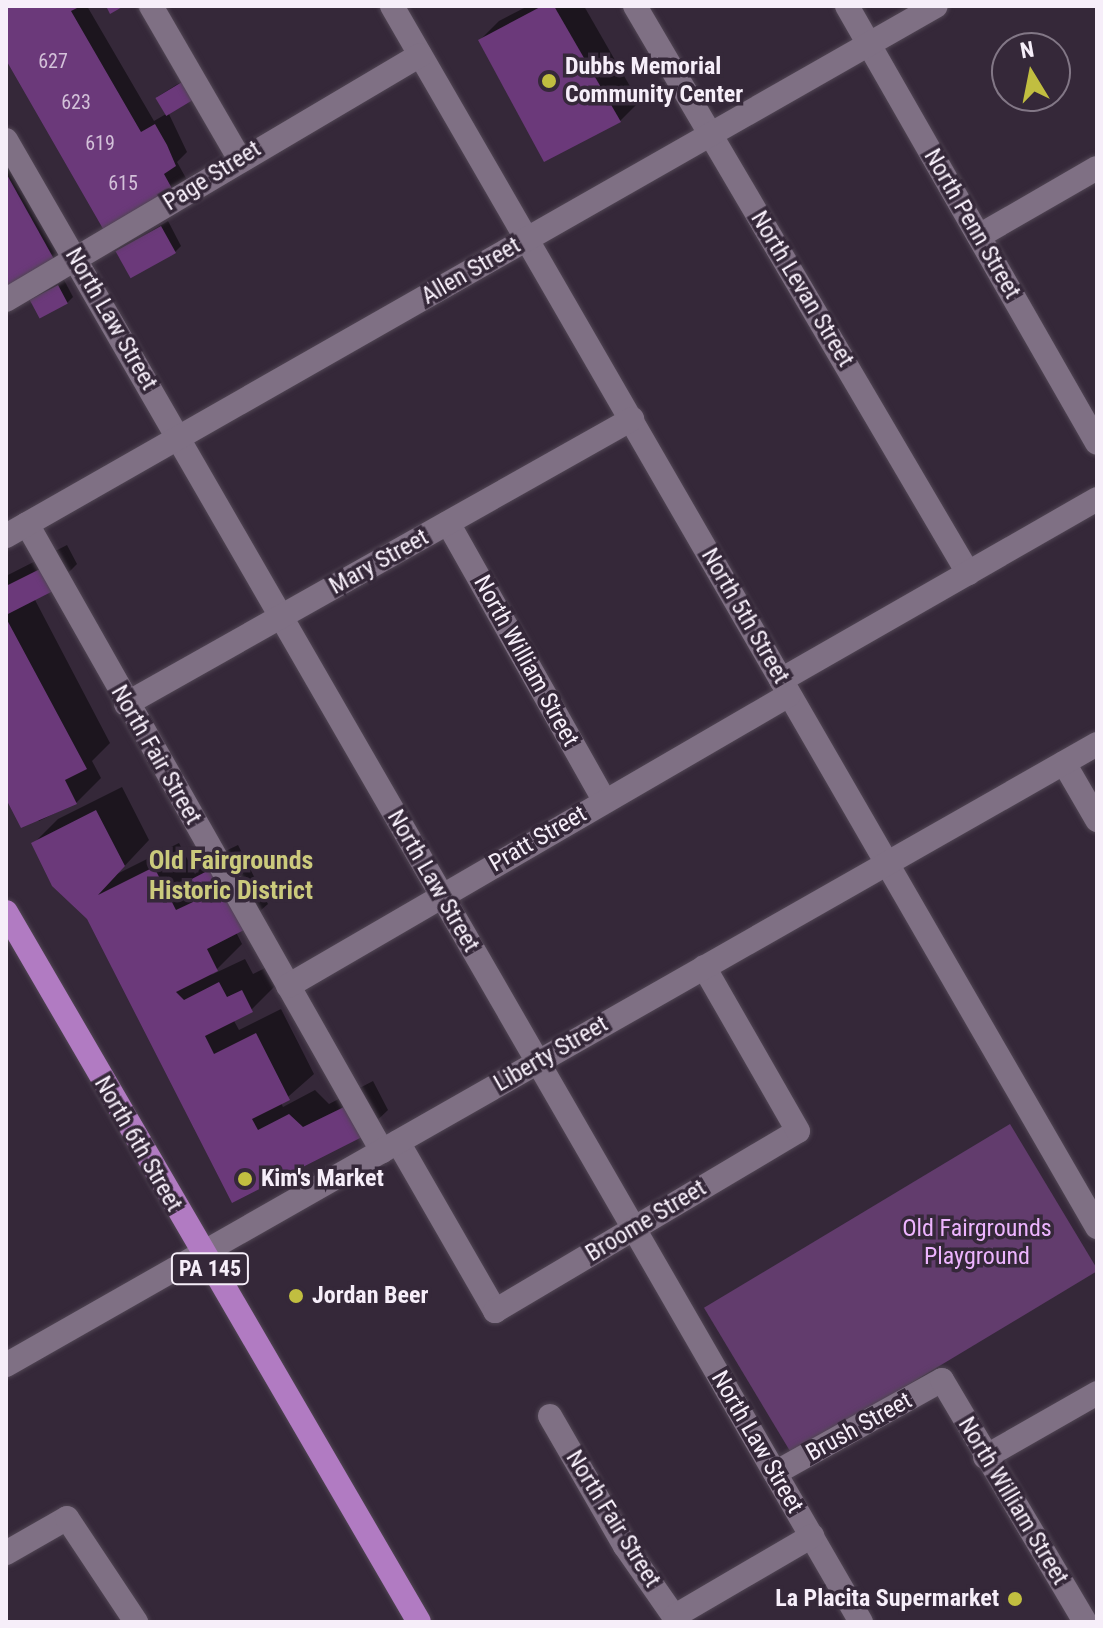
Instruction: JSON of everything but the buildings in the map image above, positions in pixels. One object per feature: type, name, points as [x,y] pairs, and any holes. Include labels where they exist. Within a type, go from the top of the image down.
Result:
[{"type":"main road","name":"North 6th Street","points":[[6,912],[201,1253],[419,1622]]},
{"type":"street","points":[[151,6],[239,158]]},
{"type":"street","name":"North 5th Street","points":[[392,6],[1097,1227]]},
{"type":"street","name":"North Levan Street","points":[[635,6],[968,573]]},
{"type":"street","name":"North Penn Street","points":[[847,6],[1097,443]]},
{"type":"street","name":"Allen Street","points":[[12,529],[180,437],[936,6]]},
{"type":"street","name":"Page Street","points":[[6,300],[239,158],[420,55]]},
{"type":"street","name":"North Law Street","points":[[6,140],[861,1622]]},
{"type":"street","points":[[979,236],[1097,168]]},
{"type":"street","name":"Mary Street","points":[[126,704],[632,419]]},
{"type":"street","name":"Pratt Street","points":[[288,986],[604,800],[968,573],[1097,499]]},
{"type":"street","name":"North William Street","points":[[448,523],[604,800]]},
{"type":"street","name":"North Fair Street","points":[[12,529],[126,704],[288,986],[495,1311]]},
{"type":"street","name":"Liberty Street","points":[[6,1365],[1097,744]]},
{"type":"street","points":[[1064,763],[1097,820]]},
{"type":"street","name":"Broome Street","points":[[495,1311],[798,1131],[704,967]]},
{"type":"street","name":"North William Street","points":[[942,1380],[985,1457],[1086,1619]]},
{"type":"street","name":"Brush Street","points":[[775,1473],[942,1380]]},
{"type":"street","points":[[985,1457],[1097,1393]]},
{"type":"street","name":"North Fair Street","points":[[550,1416],[625,1546],[676,1619]]},
{"type":"street","points":[[6,1553],[67,1518],[136,1622]]},
{"type":"street","points":[[676,1619],[812,1536]]},
{"type":"green space","name":"Old Fairgrounds Playground","points":[[1010,1124],[1097,1271],[792,1454],[704,1308]]},
{"type":"place","name":"Dubbs Memorial Community Center","points":[[549,81]]},
{"type":"place","name":"Kim's Market","points":[[245,1179]]},
{"type":"place","name":"Jordan Beer","points":[[296,1296]]},
{"type":"place","name":"La Placita Supermarket","points":[[1015,1599]]},
{"type":"district","name":"Old Fairgrounds Historic District","points":[[231,876]]}]
